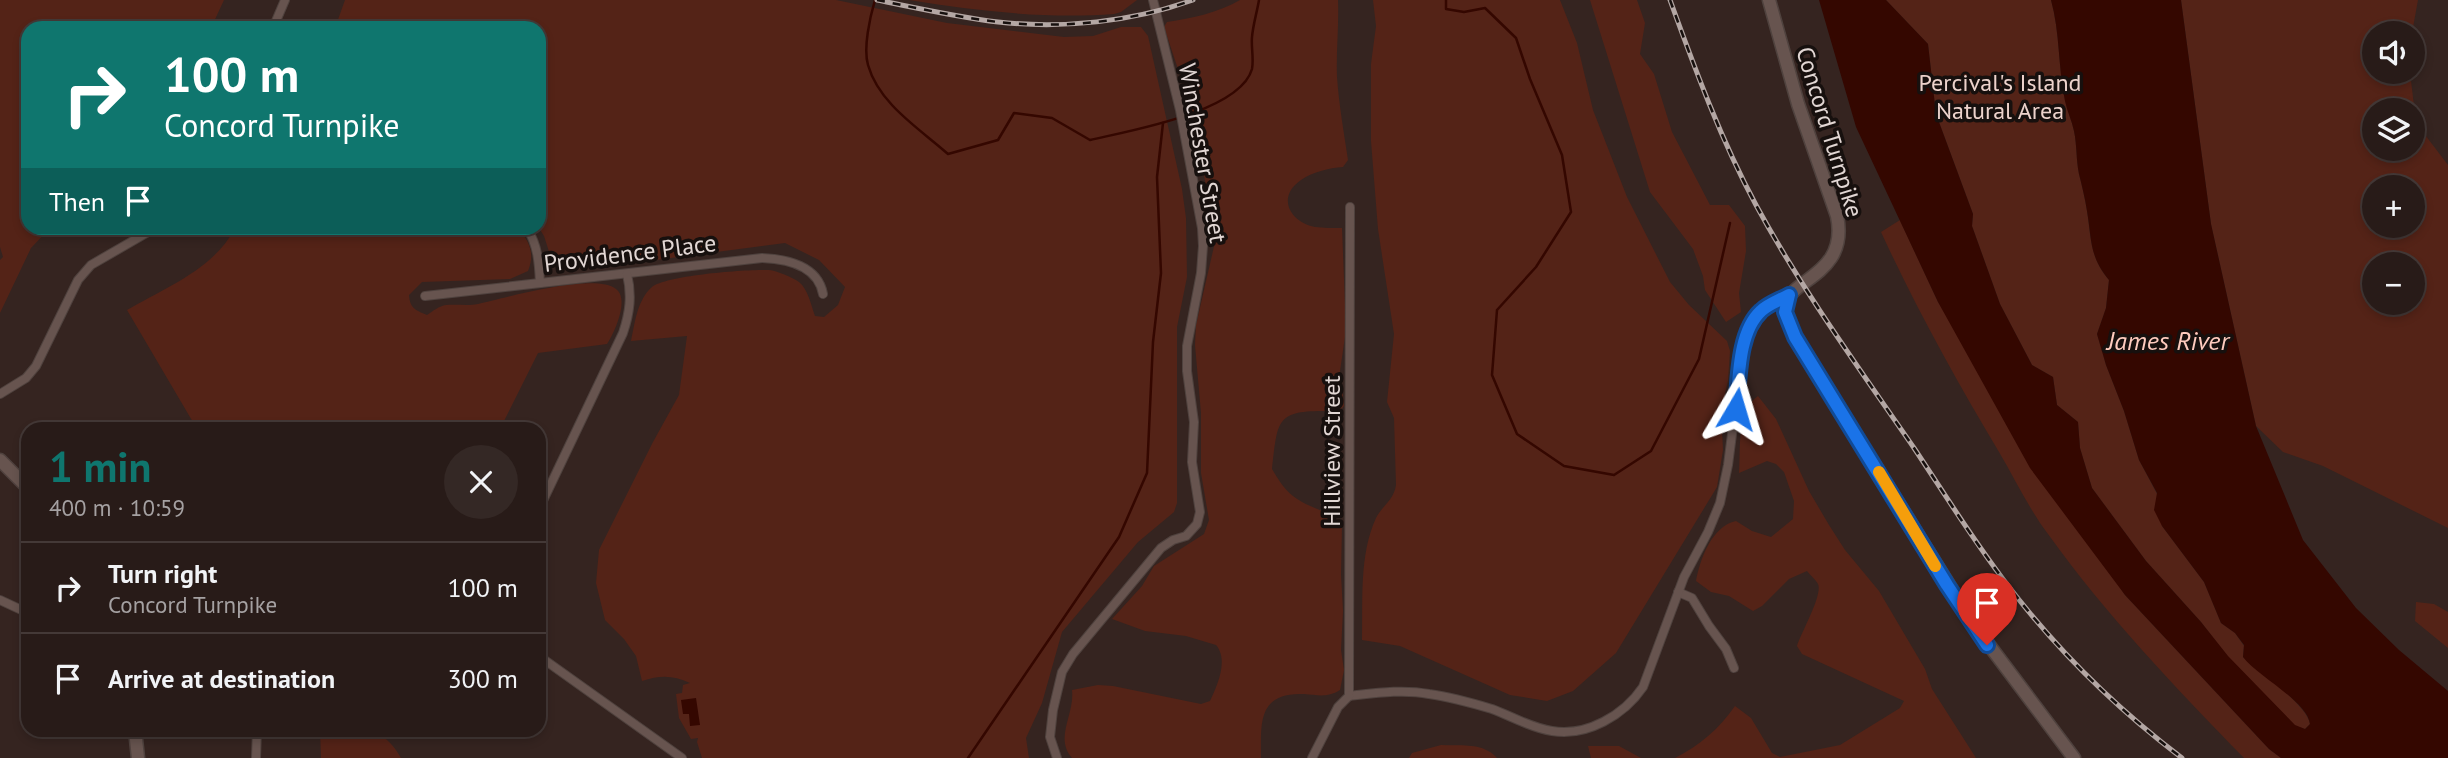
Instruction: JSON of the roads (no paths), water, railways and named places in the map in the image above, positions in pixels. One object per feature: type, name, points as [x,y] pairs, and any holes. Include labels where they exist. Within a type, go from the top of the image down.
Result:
[{"type":"street","points":[[276,21],[285,0]]},
{"type":"street","name":"Winchester Street","points":[[1057,758],[1050,737],[1052,710],[1062,672],[1073,654],[1161,548],[1192,531],[1200,512],[1192,463],[1194,422],[1187,371],[1187,346],[1201,273],[1203,246],[1180,110],[1153,0]]},
{"type":"street","name":"Concord Turnpike","points":[[1769,0],[1798,104],[1840,230],[1839,243],[1829,262],[1789,295]]},
{"type":"street","name":"Hillview Street","points":[[1349,696],[1350,207]]},
{"type":"street","points":[[0,394],[26,378],[36,366],[78,279],[84,272],[91,265],[143,235]]},
{"type":"street","points":[[531,235],[536,243],[540,283]]},
{"type":"street","name":"Providence Place","points":[[425,296],[737,259],[771,258],[787,260],[807,270],[818,279],[823,294]]},
{"type":"street","points":[[546,494],[623,333],[630,309],[626,274]]},
{"type":"street","points":[[1312,758],[1338,707],[1349,696],[1402,691],[1428,693],[1492,710],[1551,731],[1569,732],[1613,717],[1636,698],[1643,687],[1678,592],[1720,503],[1728,465],[1745,334],[1752,320],[1763,309],[1789,295]]},
{"type":"street","points":[[1789,295],[1785,312],[1795,337],[1947,585],[2001,665],[2074,758]]},
{"type":"street","points":[[0,460],[21,481]]},
{"type":"street","points":[[1678,592],[1692,598],[1726,649],[1734,668]]},
{"type":"street","points":[[0,600],[21,610]]},
{"type":"street","points":[[546,661],[682,758]]},
{"type":"street","points":[[136,737],[138,758]]},
{"type":"street","points":[[256,758],[257,737]]},
{"type":"water","name":"James River","points":[[1819,0],[1886,0],[1928,44],[1936,114],[1973,214],[1972,226],[2000,304],[2032,365],[2053,377],[2057,405],[2078,422],[2080,448],[2092,488],[2146,561],[2228,656],[2295,725],[2305,729],[2310,724],[2307,715],[2243,657],[2244,645],[2235,633],[2221,623],[2204,582],[2162,526],[2154,510],[2157,493],[2139,460],[2097,334],[2106,308],[2109,280],[2092,247],[2074,131],[2063,88],[2051,0],[2181,0],[2211,224],[2256,426],[2303,540],[2356,608],[2399,650],[2448,691],[2448,758],[2281,758],[2269,749],[2125,595],[2030,468],[1938,302],[1856,127]]},
{"type":"water","points":[[696,698],[700,725],[690,726],[689,714],[683,714],[681,700]]},
{"type":"waterway","points":[[875,0],[866,50],[873,79],[891,104],[948,154],[998,140],[1014,113],[1052,118],[1090,140],[1155,125],[1205,108],[1227,97],[1243,84],[1252,69],[1252,37],[1259,0]]},
{"type":"waterway","points":[[1446,0],[1446,9],[1464,12],[1485,8],[1516,38],[1562,155],[1571,212],[1536,267],[1497,310],[1492,375],[1517,434],[1564,466],[1614,475],[1651,451],[1699,359],[1730,223]]},
{"type":"waterway","points":[[968,758],[1119,537],[1147,473],[1153,342],[1161,273],[1157,177],[1163,123]]},
{"type":"railway","points":[[877,0],[983,20],[1047,25],[1097,22],[1146,14],[1193,0]]},
{"type":"railway","points":[[1670,0],[1709,104],[1743,180],[1792,268],[1832,328],[1982,550],[2025,607],[2088,677],[2182,758]]},
{"type":"park label","name":"Percival's Island Natural Area","points":[[2000,96]]}]
